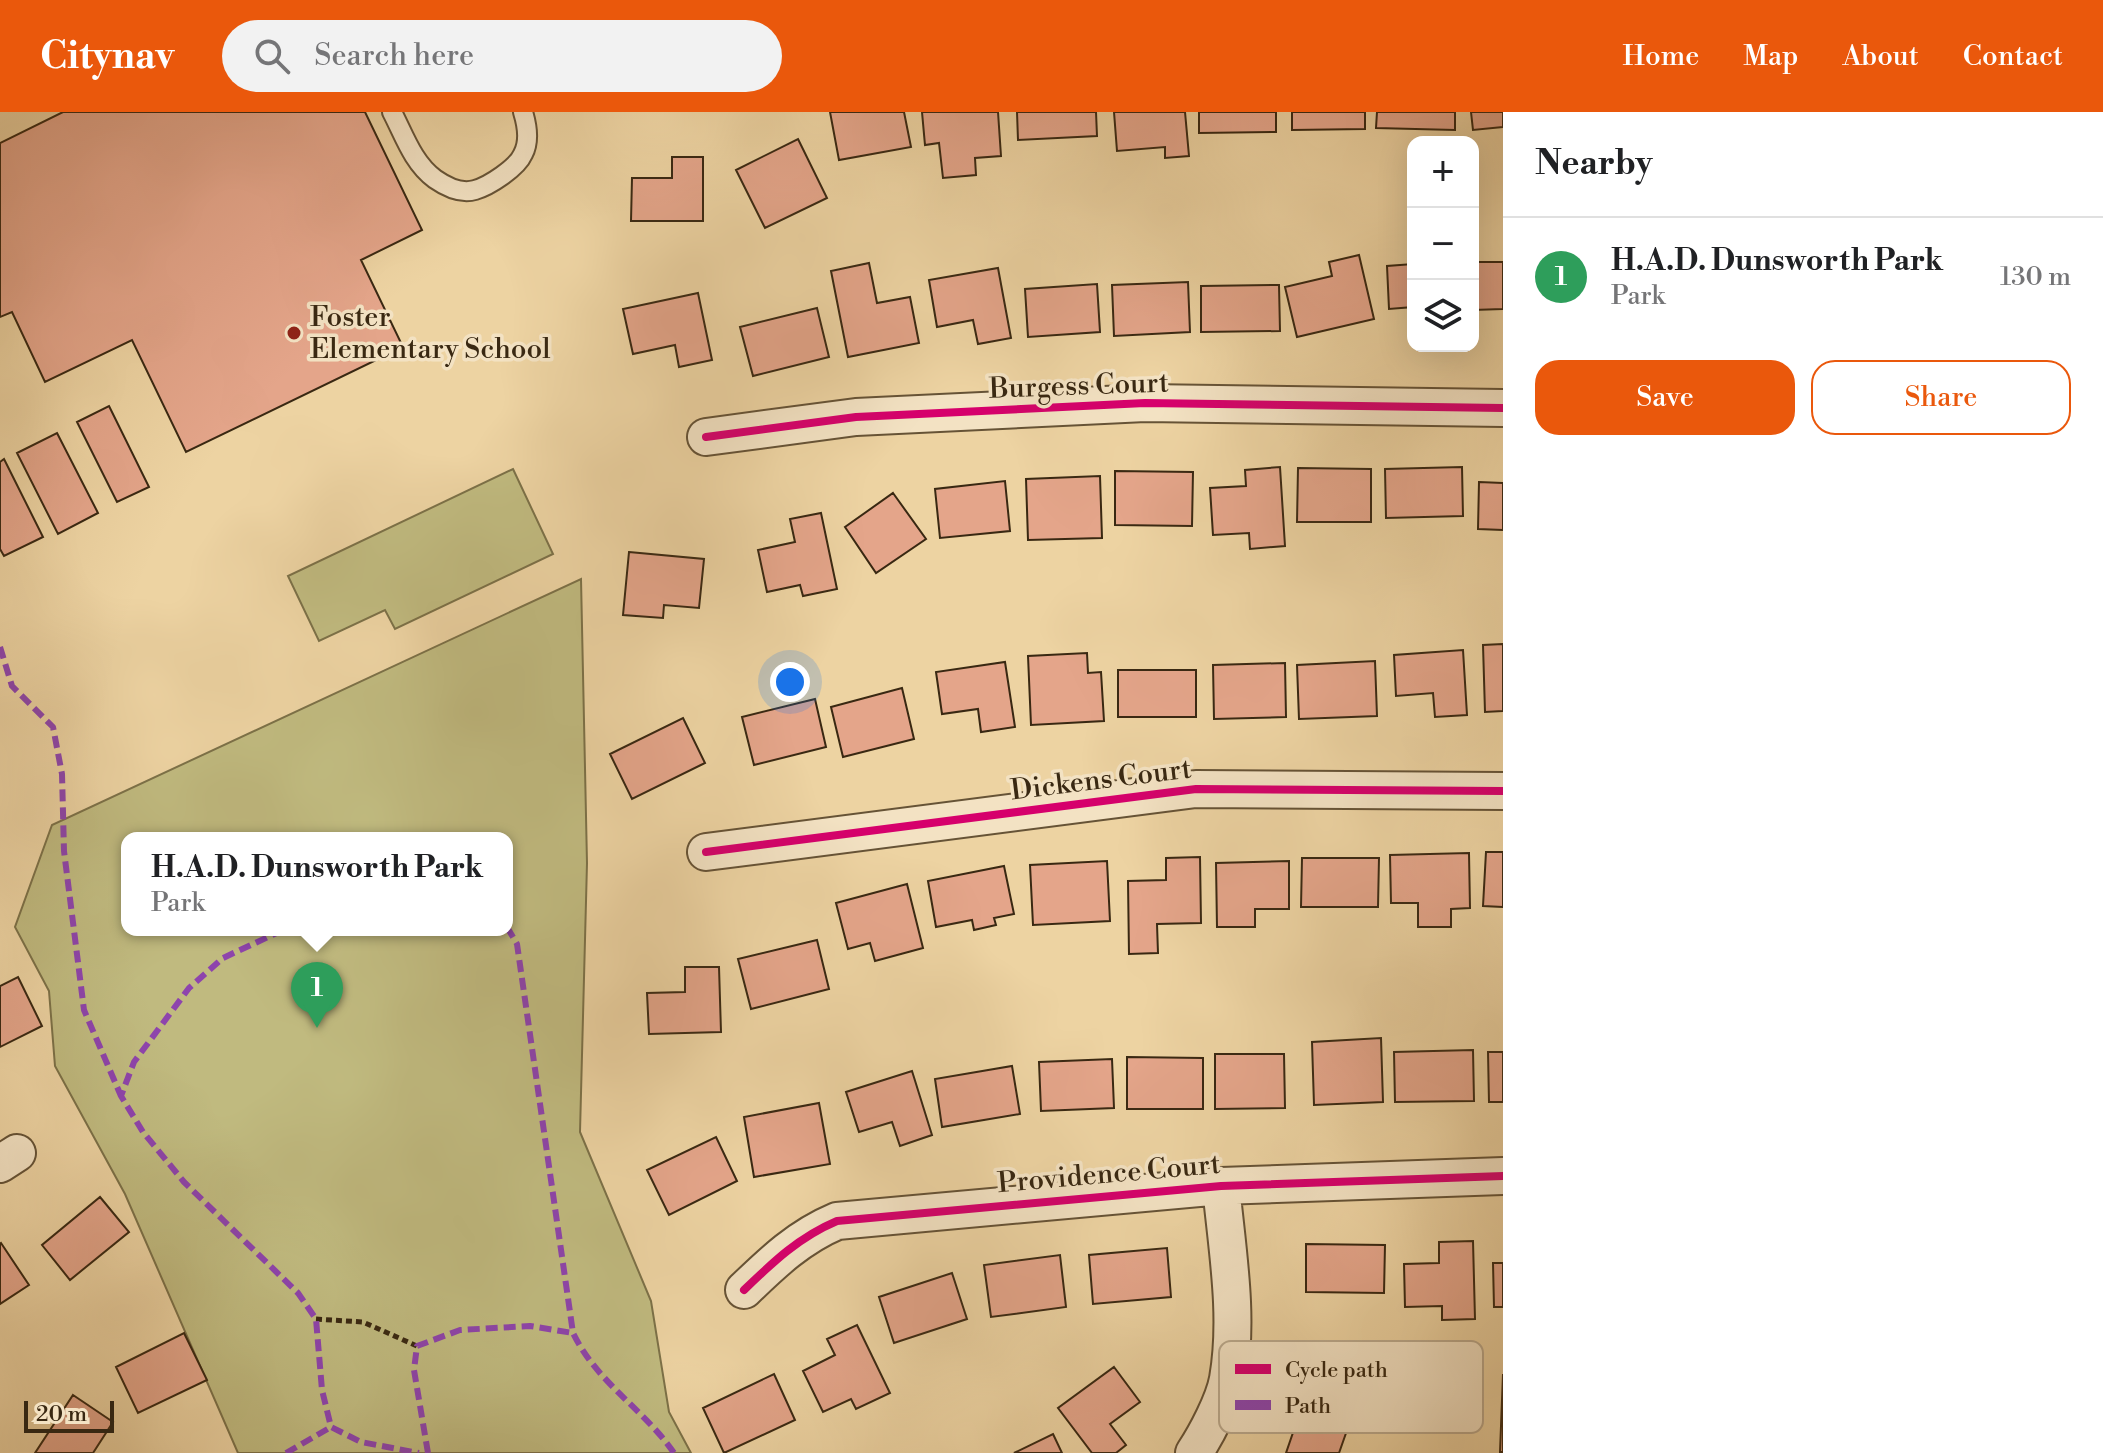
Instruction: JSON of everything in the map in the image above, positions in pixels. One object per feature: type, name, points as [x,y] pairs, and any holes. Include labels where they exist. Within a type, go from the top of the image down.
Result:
[{"type":"street","name":"Burgess Court","points":[[706,437],[856,417],[1145,403],[1503,408]]},
{"type":"street","name":"Dickens Court","points":[[706,852],[1196,789],[1503,791]]},
{"type":"street","name":"Providence Court","points":[[744,1290],[785,1251],[837,1221],[1221,1186],[1503,1176]]},
{"type":"street","points":[[1221,1186],[1232,1308],[1230,1341]]},
{"type":"street","points":[[1194,1453],[1219,1402]]},
{"type":"lane","points":[[392,112],[419,166],[454,189],[474,190],[511,170],[524,153],[527,128],[523,112]]},
{"type":"path","points":[[316,1319],[363,1322],[417,1346]]},
{"type":"shaded area","points":[[513,469],[553,554],[395,629],[385,610],[319,641],[288,576]]},
{"type":"shaded area","points":[[581,579],[587,863],[580,1132],[651,1301],[669,1412],[691,1453],[238,1453],[125,1194],[55,1066],[49,991],[15,927],[52,825]]},
{"type":"building","points":[[63,112],[365,112],[422,230],[361,260],[403,347],[186,452],[132,340],[45,382],[12,312],[0,317],[0,143]]},
{"type":"building","points":[[830,112],[904,112],[911,147],[839,160]]},
{"type":"building","points":[[922,112],[998,112],[1001,156],[975,158],[976,175],[943,178],[939,143],[925,145]]},
{"type":"building","points":[[1017,112],[1096,112],[1097,136],[1018,140]]},
{"type":"building","points":[[1114,112],[1185,112],[1189,156],[1165,158],[1165,147],[1117,151]]},
{"type":"building","points":[[1199,112],[1276,112],[1276,132],[1199,133]]},
{"type":"building","points":[[1292,112],[1365,112],[1365,129],[1292,130]]},
{"type":"building","points":[[1377,112],[1455,112],[1455,130],[1376,128]]},
{"type":"building","points":[[1471,112],[1503,112],[1503,127],[1473,130]]},
{"type":"building","points":[[798,139],[827,198],[765,228],[736,170]]},
{"type":"building","points":[[672,157],[703,157],[703,221],[631,221],[632,178],[672,178]]},
{"type":"building","points":[[1359,255],[1374,319],[1297,337],[1285,287],[1332,276],[1329,262]]},
{"type":"building","points":[[1479,262],[1503,262],[1503,309],[1479,310]]},
{"type":"building","points":[[869,263],[877,303],[910,297],[919,343],[848,357],[831,271]]},
{"type":"building","points":[[1407,264],[1407,308],[1389,309],[1387,266]]},
{"type":"building","points":[[998,268],[1011,338],[978,344],[973,320],[937,327],[929,280]]},
{"type":"building","points":[[1188,282],[1190,332],[1114,336],[1112,285]]},
{"type":"building","points":[[1097,284],[1100,332],[1028,337],[1025,289]]},
{"type":"building","points":[[1279,285],[1280,331],[1201,332],[1201,286]]},
{"type":"building","points":[[698,293],[712,360],[679,367],[675,345],[633,354],[623,309]]},
{"type":"building","points":[[817,308],[829,357],[753,376],[740,327]]},
{"type":"building","points":[[109,406],[149,487],[117,502],[77,422]]},
{"type":"building","points":[[57,433],[98,513],[58,534],[17,453]]},
{"type":"building","points":[[4,459],[43,537],[4,556],[0,549],[0,462]]},
{"type":"building","points":[[1280,467],[1285,546],[1250,549],[1249,533],[1213,535],[1210,488],[1246,486],[1245,470]]},
{"type":"building","points":[[1462,467],[1463,516],[1386,518],[1385,469]]},
{"type":"building","points":[[1298,468],[1371,469],[1371,522],[1297,522]]},
{"type":"building","points":[[1115,471],[1193,472],[1192,526],[1115,525]]},
{"type":"building","points":[[1100,476],[1102,538],[1028,540],[1026,479]]},
{"type":"building","points":[[1005,481],[1010,531],[940,538],[935,489]]},
{"type":"building","points":[[1479,482],[1503,483],[1503,530],[1478,529]]},
{"type":"building","points":[[893,493],[926,539],[876,573],[845,527]]},
{"type":"building","points":[[821,513],[837,589],[803,596],[800,585],[767,592],[758,550],[795,542],[790,519]]},
{"type":"building","points":[[629,552],[704,559],[699,608],[664,605],[663,618],[623,615]]},
{"type":"building","points":[[1503,644],[1503,711],[1485,712],[1483,645]]},
{"type":"building","points":[[1463,650],[1467,715],[1435,717],[1433,693],[1396,696],[1394,655]]},
{"type":"building","points":[[1087,653],[1088,673],[1101,672],[1104,721],[1031,725],[1028,656]]},
{"type":"building","points":[[1375,661],[1377,716],[1299,719],[1297,665]]},
{"type":"building","points":[[1005,662],[1015,727],[981,732],[978,709],[942,714],[936,672]]},
{"type":"building","points":[[1285,663],[1286,717],[1214,719],[1213,665]]},
{"type":"building","points":[[1118,670],[1196,670],[1196,717],[1118,717]]},
{"type":"building","points":[[902,688],[914,739],[843,757],[831,707]]},
{"type":"building","points":[[815,699],[826,747],[754,765],[742,717]]},
{"type":"building","points":[[683,718],[705,763],[632,799],[610,754]]},
{"type":"building","points":[[1486,852],[1503,852],[1503,907],[1483,906]]},
{"type":"building","points":[[1469,853],[1470,908],[1451,909],[1451,927],[1418,927],[1418,903],[1391,903],[1390,855]]},
{"type":"building","points":[[1200,857],[1201,923],[1157,924],[1158,953],[1129,954],[1128,881],[1166,880],[1166,858]]},
{"type":"building","points":[[1302,858],[1379,858],[1378,907],[1301,907]]},
{"type":"building","points":[[1107,861],[1110,921],[1033,925],[1030,865]]},
{"type":"building","points":[[1289,861],[1289,909],[1255,909],[1255,927],[1217,927],[1216,863]]},
{"type":"building","points":[[1004,866],[1014,914],[994,918],[996,925],[974,930],[972,920],[936,927],[928,881]]},
{"type":"building","points":[[907,884],[923,948],[875,961],[870,943],[848,949],[836,903]]},
{"type":"building","points":[[817,940],[829,989],[751,1009],[738,959]]},
{"type":"building","points":[[685,967],[719,967],[721,1032],[649,1034],[647,993],[685,992]]},
{"type":"building","points":[[18,977],[42,1026],[0,1047],[0,986]]},
{"type":"building","points":[[1381,1038],[1383,1102],[1314,1105],[1312,1042]]},
{"type":"building","points":[[1473,1050],[1474,1101],[1395,1102],[1394,1052]]},
{"type":"building","points":[[1488,1052],[1503,1052],[1503,1102],[1489,1102]]},
{"type":"building","points":[[1215,1054],[1284,1054],[1285,1108],[1215,1109]]},
{"type":"building","points":[[1127,1057],[1203,1058],[1203,1109],[1127,1109]]},
{"type":"building","points":[[1112,1059],[1114,1108],[1041,1111],[1039,1062]]},
{"type":"building","points":[[1012,1066],[1020,1114],[942,1127],[935,1079]]},
{"type":"building","points":[[912,1071],[932,1135],[900,1146],[892,1122],[859,1132],[846,1092]]},
{"type":"building","points":[[819,1103],[830,1164],[754,1177],[744,1117]]},
{"type":"building","points":[[716,1137],[737,1181],[669,1215],[647,1170]]},
{"type":"building","points":[[100,1197],[129,1232],[70,1280],[42,1245]]},
{"type":"building","points":[[1473,1241],[1475,1319],[1442,1320],[1442,1306],[1405,1307],[1404,1264],[1439,1263],[1439,1242]]},
{"type":"building","points":[[0,1244],[29,1285],[0,1304]]},
{"type":"building","points":[[1306,1244],[1385,1245],[1384,1293],[1306,1292]]},
{"type":"building","points":[[1167,1248],[1171,1297],[1093,1304],[1089,1255]]},
{"type":"building","points":[[1060,1255],[1066,1307],[991,1317],[984,1265]]},
{"type":"building","points":[[1493,1263],[1503,1263],[1503,1307],[1494,1307]]},
{"type":"building","points":[[952,1273],[967,1319],[894,1343],[879,1297]]},
{"type":"building","points":[[857,1325],[890,1393],[856,1409],[851,1399],[823,1412],[803,1371],[835,1355],[827,1339]]},
{"type":"building","points":[[184,1333],[207,1380],[138,1413],[116,1367]]},
{"type":"building","points":[[1114,1367],[1140,1402],[1110,1424],[1126,1445],[1116,1453],[1092,1453],[1058,1408]]},
{"type":"building","points":[[774,1374],[795,1420],[724,1453],[703,1408]]},
{"type":"building","points":[[1503,1374],[1503,1452],[1500,1452]]},
{"type":"building","points":[[73,1395],[113,1422],[93,1453],[35,1453]]},
{"type":"building","points":[[1293,1433],[1346,1433],[1339,1453],[1286,1453]]},
{"type":"building","points":[[1053,1434],[1062,1453],[1014,1453]]},
{"type":"marked path","points":[[0,647],[12,686],[53,727],[62,774],[64,851],[84,1010],[121,1096]]},
{"type":"marked path","points":[[270,936],[223,958],[189,988],[134,1062],[121,1096],[143,1132],[184,1182],[298,1293],[316,1319],[322,1390],[331,1427],[361,1442],[419,1453]]},
{"type":"marked path","points":[[512,936],[517,944],[573,1333],[595,1367],[649,1422],[674,1453]]},
{"type":"marked path","points":[[428,1453],[414,1370],[417,1346],[460,1330],[530,1326],[573,1333]]},
{"type":"marked path","points":[[286,1453],[331,1427]]},
{"type":"cycle path","points":[[706,437],[856,417],[1145,403],[1503,408]]},
{"type":"cycle path","points":[[706,852],[1196,789],[1503,791]]},
{"type":"cycle path","points":[[744,1290],[799,1242],[837,1221],[1221,1186],[1503,1176]]},
{"type":"place","name":"Foster Elementary School","points":[[294,333]]},
{"type":"place","name":"H.A.D. Dunsworth Park","points":[[317,1028]]}]
